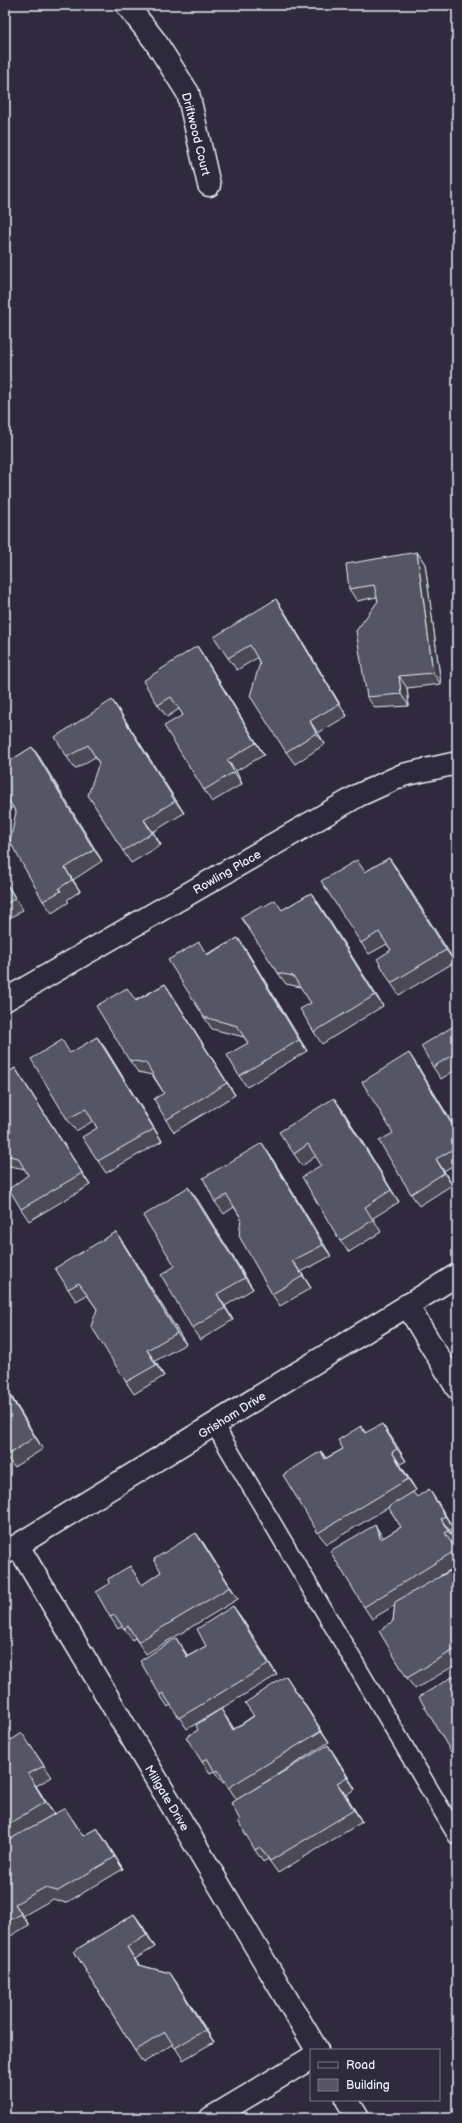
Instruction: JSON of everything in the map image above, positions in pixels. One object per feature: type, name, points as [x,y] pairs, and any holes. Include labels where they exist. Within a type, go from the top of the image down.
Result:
[{"type":"street","name":"Driftwood Court","points":[[127,5],[155,41],[188,93],[209,185]]},
{"type":"street","name":"Rowling Place","points":[[5,1000],[359,795],[403,775],[457,763]]},
{"type":"street","name":"Grisham Drive","points":[[11,1550],[215,1426],[457,1275]]},
{"type":"street","points":[[407,1305],[457,1388]]},
{"type":"street","name":"Millgate Drive","points":[[11,1550],[316,2049]]},
{"type":"street","points":[[211,2118],[310,2059]]},
{"type":"street","points":[[348,2101],[358,2118]]},
{"type":"lane","points":[[215,1426],[457,1836]]},
{"type":"building","points":[[417,552],[433,673],[399,676],[401,694],[367,697],[356,631],[378,601],[374,585],[349,589],[346,564]]},
{"type":"building","points":[[276,599],[339,704],[310,721],[316,733],[286,752],[250,696],[260,663],[250,645],[228,658],[214,637]]},
{"type":"building","points":[[197,646],[256,743],[227,760],[234,772],[204,790],[164,726],[183,715],[171,697],[158,705],[143,681]]},
{"type":"building","points":[[112,700],[175,801],[144,820],[152,833],[123,851],[88,795],[99,763],[88,745],[67,757],[55,737]]},
{"type":"building","points":[[32,747],[94,850],[65,868],[72,880],[59,888],[61,891],[43,901],[10,842],[16,812],[5,795],[5,764]]},
{"type":"building","points":[[389,858],[446,950],[391,983],[377,959],[391,950],[379,932],[361,943],[321,881],[357,860],[365,872]]},
{"type":"building","points":[[5,882],[15,898],[5,905]]},
{"type":"building","points":[[311,893],[375,995],[314,1032],[300,1009],[311,1003],[293,976],[278,973],[241,917],[262,905],[263,907],[275,900],[282,910]]},
{"type":"building","points":[[238,938],[299,1040],[239,1076],[227,1055],[248,1043],[237,1026],[204,1017],[168,960],[199,942],[207,955]]},
{"type":"building","points":[[165,984],[227,1083],[166,1120],[154,1099],[164,1093],[146,1063],[129,1060],[96,1006],[127,988],[136,1001]]},
{"type":"building","points":[[457,1024],[457,1059],[454,1054],[433,1067],[421,1046]]},
{"type":"building","points":[[97,1037],[154,1129],[98,1161],[82,1137],[97,1128],[86,1109],[67,1119],[31,1059],[62,1040],[70,1053]]},
{"type":"building","points":[[409,1053],[457,1133],[457,1147],[436,1159],[444,1173],[411,1194],[379,1141],[393,1133],[362,1082]]},
{"type":"building","points":[[15,1068],[82,1173],[21,1209],[9,1189],[28,1175],[18,1158],[5,1155],[5,1075]]},
{"type":"building","points":[[334,1098],[391,1190],[365,1207],[373,1220],[340,1241],[302,1177],[321,1165],[308,1144],[294,1154],[279,1132]]},
{"type":"building","points":[[262,1143],[323,1245],[292,1261],[303,1276],[272,1294],[239,1236],[241,1218],[227,1195],[215,1202],[203,1178]]},
{"type":"building","points":[[188,1187],[245,1278],[217,1294],[225,1308],[192,1328],[161,1275],[175,1266],[143,1216]]},
{"type":"building","points":[[116,1232],[177,1333],[147,1350],[156,1365],[126,1382],[91,1326],[97,1309],[79,1283],[68,1289],[55,1268]]},
{"type":"building","points":[[5,1388],[35,1437],[6,1456],[5,1454]]},
{"type":"building","points":[[382,1424],[397,1449],[392,1452],[408,1479],[318,1533],[283,1475],[321,1451],[325,1459],[343,1449],[338,1440],[361,1426],[365,1433]]},
{"type":"building","points":[[429,1489],[445,1516],[441,1519],[448,1531],[445,1533],[456,1550],[364,1607],[330,1551],[375,1525],[381,1539],[401,1527],[388,1507],[413,1492],[417,1497]]},
{"type":"building","points":[[196,1533],[230,1587],[138,1642],[128,1626],[124,1629],[115,1615],[110,1617],[96,1592],[109,1584],[108,1579],[130,1566],[142,1585],[161,1572],[154,1559]]},
{"type":"building","points":[[457,1567],[457,1648],[407,1678],[379,1631],[393,1621],[395,1602]]},
{"type":"building","points":[[233,1606],[269,1664],[179,1718],[163,1693],[160,1695],[140,1661],[176,1638],[187,1657],[206,1646],[197,1629]]},
{"type":"building","points":[[457,1674],[457,1748],[451,1752],[419,1697]]},
{"type":"building","points":[[286,1676],[321,1731],[228,1788],[218,1770],[215,1772],[207,1758],[202,1762],[186,1737],[198,1730],[196,1725],[221,1709],[233,1730],[254,1716],[245,1703]]},
{"type":"building","points":[[22,1733],[44,1766],[28,1774],[45,1802],[5,1826],[5,1744]]},
{"type":"building","points":[[328,1745],[347,1777],[337,1783],[354,1810],[270,1861],[260,1847],[255,1850],[238,1821],[240,1820],[231,1803]]},
{"type":"building","points":[[65,1808],[83,1836],[97,1828],[115,1857],[58,1891],[44,1888],[15,1904],[21,1914],[5,1923],[5,1842]]},
{"type":"building","points":[[134,1914],[147,1935],[127,1947],[138,1965],[170,1973],[205,2030],[175,2048],[165,2032],[135,2051],[74,1951]]}]
